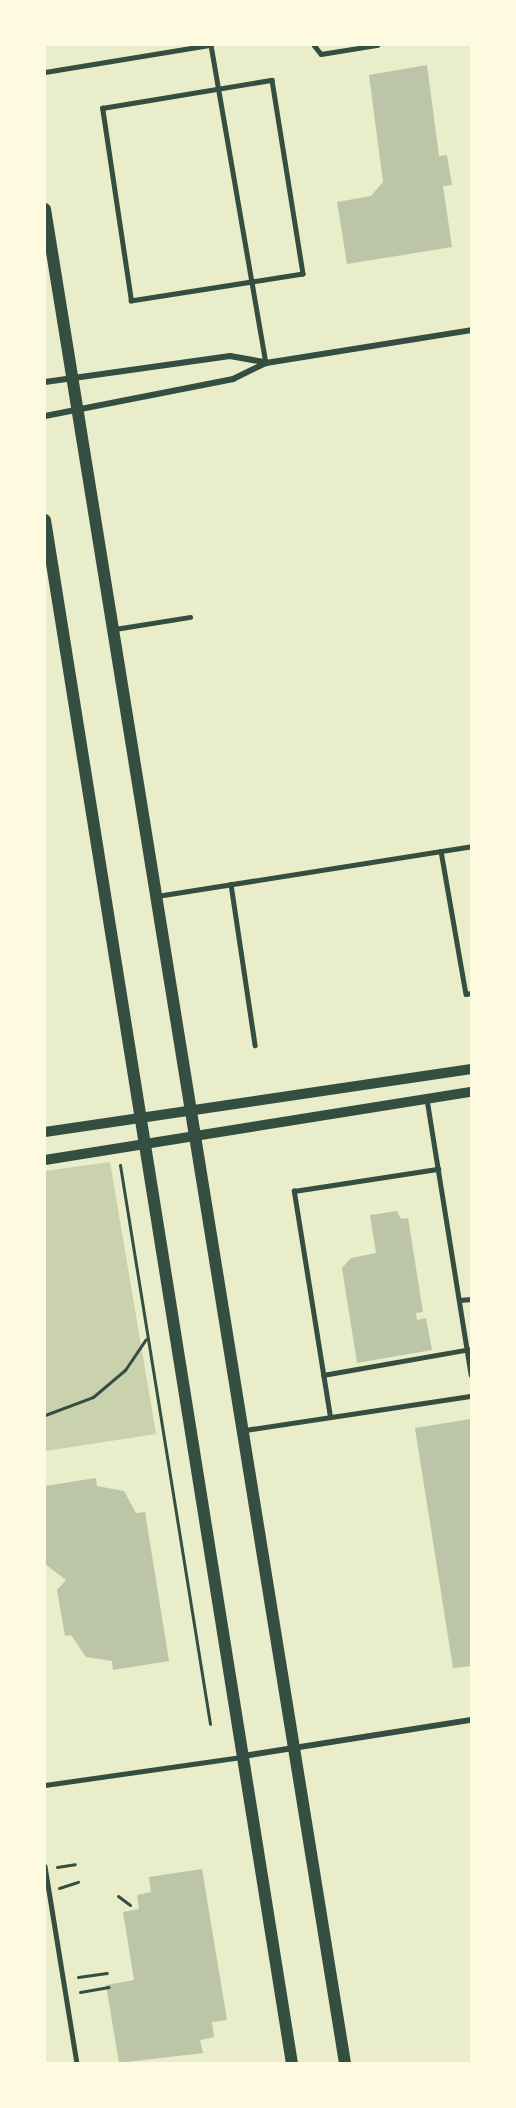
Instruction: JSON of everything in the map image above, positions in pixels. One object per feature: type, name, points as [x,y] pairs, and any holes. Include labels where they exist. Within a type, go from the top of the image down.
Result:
[{"type":"main road","points":[[45,209],[345,2063]]},
{"type":"main road","points":[[45,520],[148,1144],[242,1757],[292,2063]]},
{"type":"street","points":[[45,416],[233,380],[266,363],[471,330]]},
{"type":"street","points":[[45,382],[230,356],[266,363]]},
{"type":"street","points":[[45,1132],[471,1069]]},
{"type":"street","points":[[45,1160],[471,1092]]},
{"type":"street","points":[[242,1757],[471,1720]]},
{"type":"lane","points":[[45,72],[210,45],[266,363]]},
{"type":"lane","points":[[314,45],[321,54],[377,45]]},
{"type":"lane","points":[[272,80],[303,274],[131,301],[102,108],[218,89],[272,80]]},
{"type":"lane","points":[[113,629],[190,617]]},
{"type":"lane","points":[[156,896],[471,846]]},
{"type":"lane","points":[[441,851],[466,994],[471,993]]},
{"type":"lane","points":[[231,884],[255,1046]]},
{"type":"lane","points":[[427,1099],[469,1349],[471,1375]]},
{"type":"lane","points":[[330,1418],[294,1191],[438,1169]]},
{"type":"lane","points":[[459,1300],[471,1299]]},
{"type":"lane","points":[[323,1375],[469,1349]]},
{"type":"lane","points":[[242,1431],[471,1396]]},
{"type":"lane","points":[[45,1785],[242,1757]]},
{"type":"lane","points":[[45,1866],[77,2063]]},
{"type":"path","points":[[120,1165],[146,1339],[210,1724]]},
{"type":"path","points":[[45,1415],[93,1397],[124,1370],[146,1339]]},
{"type":"path","points":[[57,1867],[75,1864]]},
{"type":"path","points":[[118,1896],[130,1905]]},
{"type":"path","points":[[78,1977],[107,1972]]},
{"type":"path","points":[[80,1992],[110,1987]]},
{"type":"green space","points":[[110,1162],[156,1434],[45,1451],[45,1171]]},
{"type":"building","points":[[427,65],[439,156],[447,155],[452,185],[443,186],[452,247],[347,264],[337,202],[371,196],[383,182],[369,75]]},
{"type":"building","points":[[397,1211],[401,1219],[408,1218],[423,1312],[416,1313],[417,1320],[426,1318],[432,1350],[357,1363],[342,1268],[351,1258],[376,1253],[370,1215]]},
{"type":"building","points":[[471,1419],[471,1666],[453,1668],[415,1428]]},
{"type":"building","points":[[96,1478],[97,1486],[124,1491],[136,1513],[145,1512],[169,1661],[113,1670],[112,1661],[86,1657],[71,1635],[65,1636],[57,1590],[66,1580],[45,1564],[45,1486]]},
{"type":"building","points":[[202,1869],[227,2020],[212,2022],[214,2037],[200,2040],[203,2053],[119,2063],[106,1985],[134,1980],[123,1912],[139,1909],[137,1895],[151,1892],[149,1877]]}]
